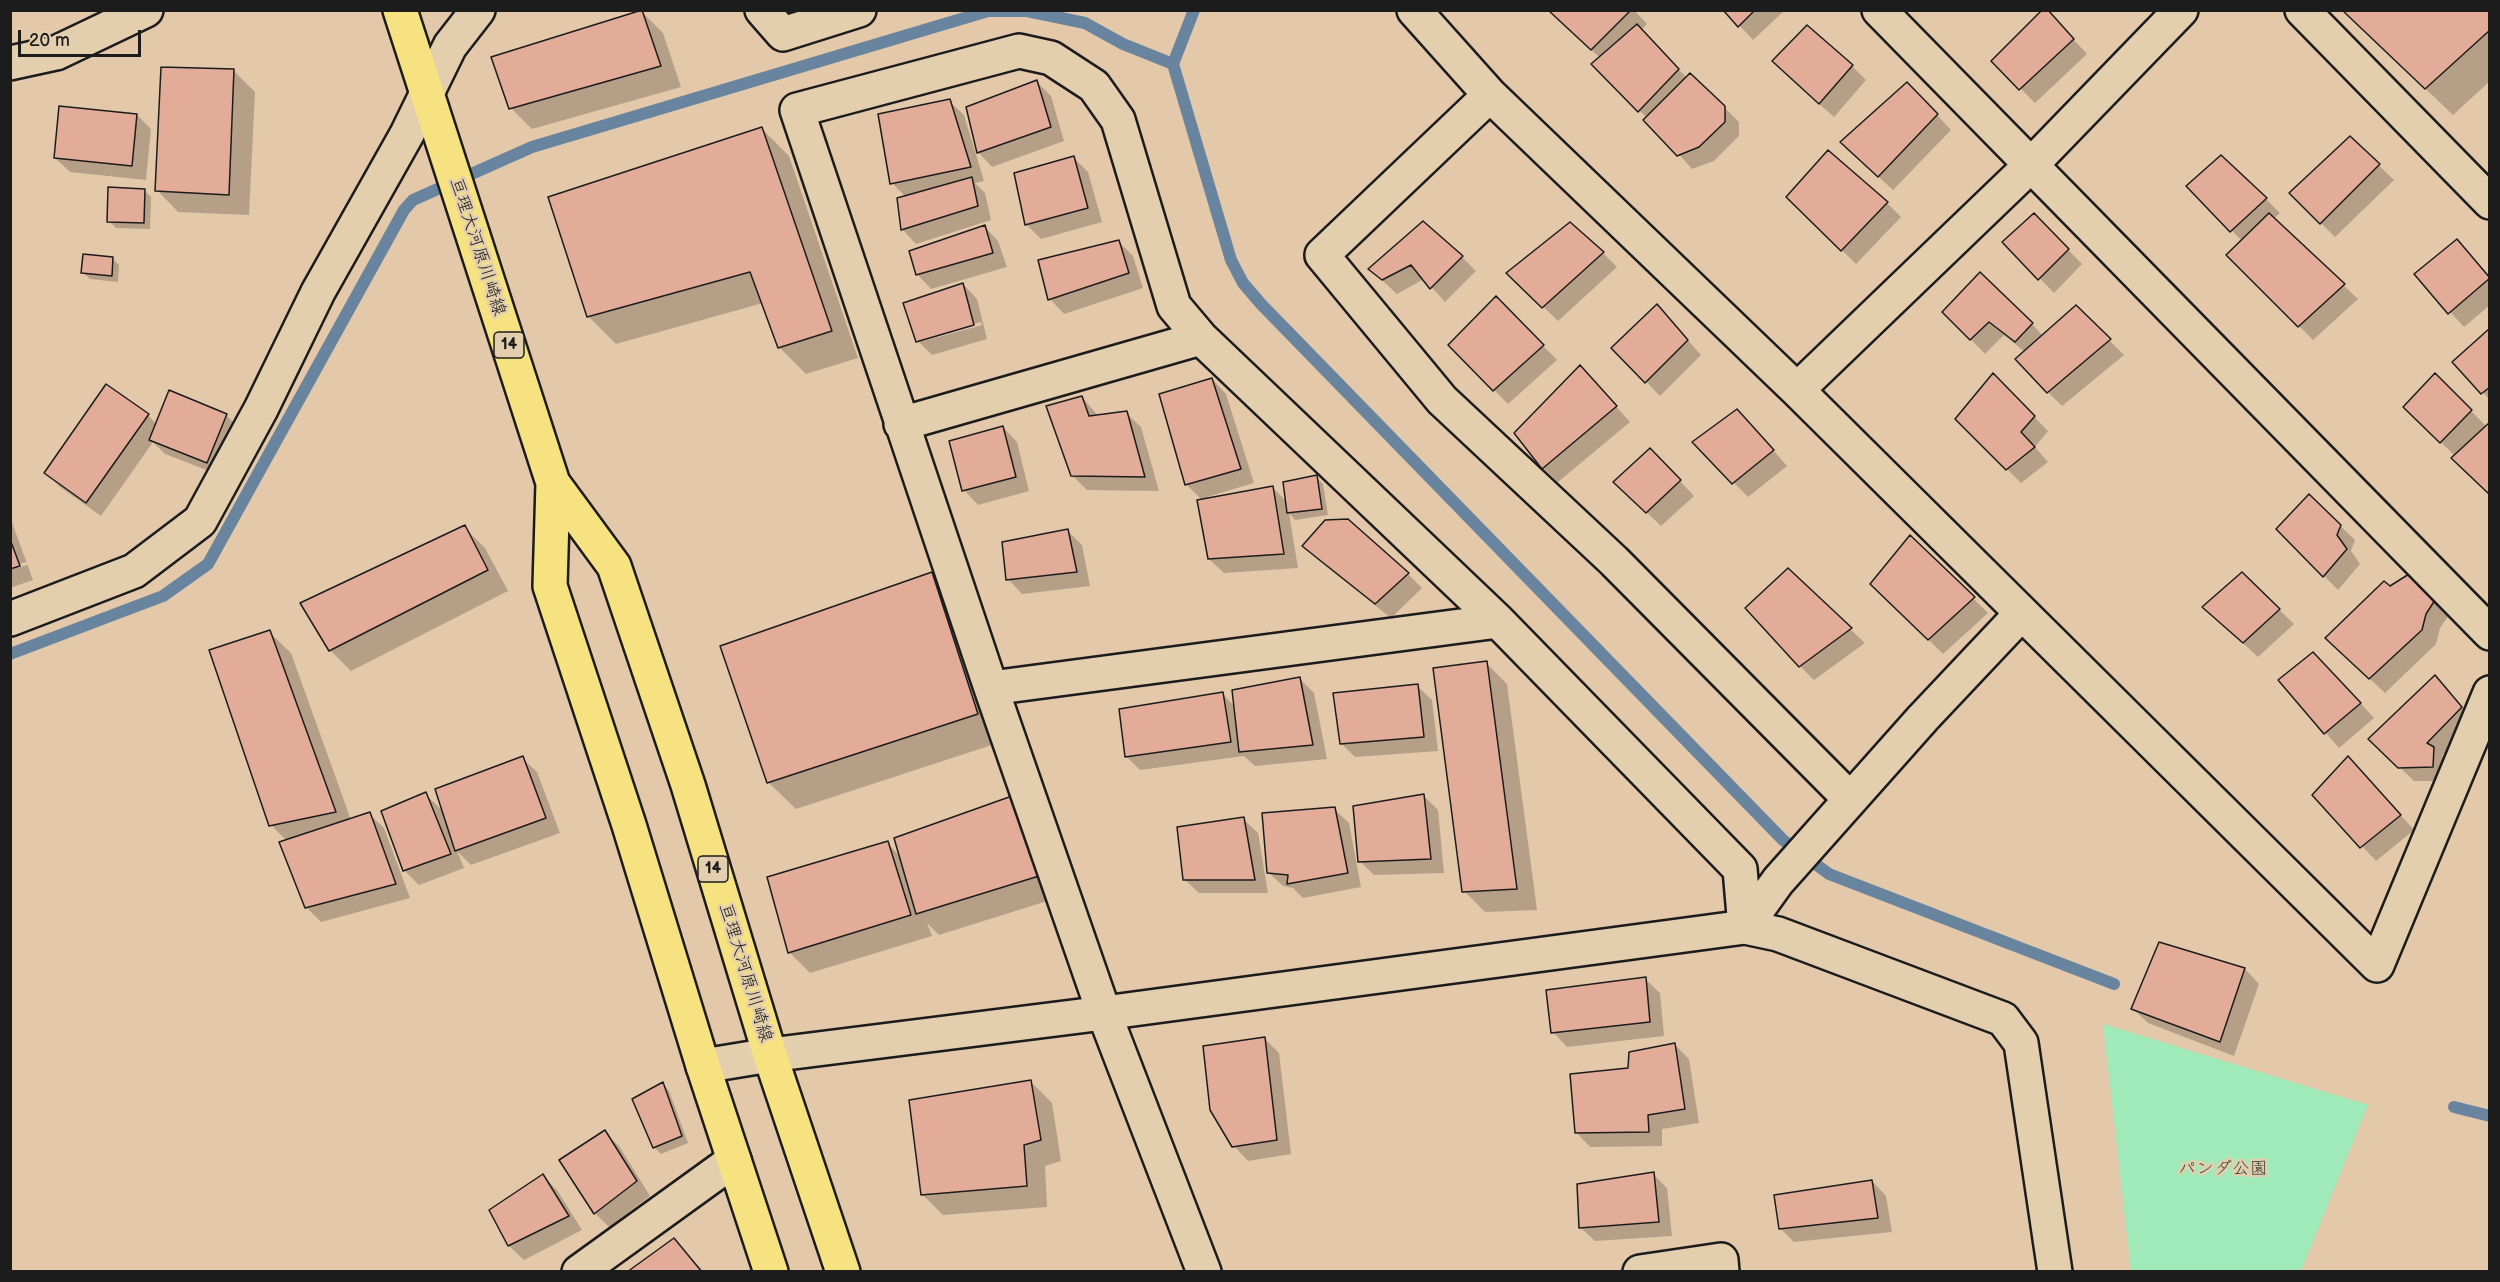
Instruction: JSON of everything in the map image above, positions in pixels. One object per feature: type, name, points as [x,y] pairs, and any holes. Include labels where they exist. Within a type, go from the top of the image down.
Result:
[{"type":"main road","name":"亘理大河原川崎線","points":[[400,10],[553,483],[615,566],[688,785],[770,1055],[843,1272]]},
{"type":"main road","name":"亘理大河原川崎線","points":[[553,483],[550,586],[629,825],[703,1066],[771,1272]]},
{"type":"street","points":[[10,63],[56,53],[146,10]]},
{"type":"street","points":[[10,619],[134,571],[200,521],[261,409],[318,292],[383,180],[450,46],[478,10]]},
{"type":"street","points":[[762,10],[783,34],[859,10]]},
{"type":"street","points":[[1414,10],[1490,95],[1797,390],[2377,965],[2490,693]]},
{"type":"street","points":[[1879,10],[2490,633]]},
{"type":"street","points":[[1797,390],[2031,165],[2181,10]]},
{"type":"street","points":[[2302,10],[2490,202]]},
{"type":"street","points":[[1204,1272],[1104,1013],[901,424],[797,110],[1018,51],[1051,58],[1094,86],[1118,120],[1174,306],[1201,338],[1497,621],[1740,869],[1744,927]]},
{"type":"street","points":[[1490,95],[1322,255],[1442,400],[1614,561],[1850,799]]},
{"type":"street","points":[[901,424],[1201,338]]},
{"type":"street","points":[[1744,927],[1778,881],[1850,799],[2022,613]]},
{"type":"street","points":[[991,688],[1497,621]]},
{"type":"street","points":[[703,1066],[770,1055],[1104,1013],[1744,927],[1778,934],[2003,1019],[2021,1043],[2055,1272]]},
{"type":"street","points":[[579,1272],[734,1160]]},
{"type":"street","points":[[1640,1272],[1721,1260],[1722,1272]]},
{"type":"green space","name":"パンダ公園","points":[[2103,1024],[2368,1105],[2301,1271],[2131,1271]]},
{"type":"building","points":[[642,10],[661,66],[509,109],[491,57]]},
{"type":"building","points":[[1548,10],[1631,10],[1591,50]]},
{"type":"building","points":[[1723,10],[1755,10],[1738,27]]},
{"type":"building","points":[[2042,10],[2048,10],[2074,39],[2019,90],[1991,61]]},
{"type":"building","points":[[2342,10],[2490,10],[2490,30],[2425,89]]},
{"type":"building","points":[[1637,24],[1679,69],[1638,112],[1591,64]]},
{"type":"building","points":[[1807,25],[1853,65],[1819,104],[1772,61]]},
{"type":"building","points":[[161,67],[234,69],[229,195],[155,191]]},
{"type":"building","points":[[1690,73],[1725,106],[1725,122],[1699,147],[1677,156],[1643,120]]},
{"type":"building","points":[[1037,80],[1051,127],[977,153],[966,107]]},
{"type":"building","points":[[1907,82],[1938,114],[1878,177],[1840,142]]},
{"type":"building","points":[[950,99],[971,167],[890,184],[878,114]]},
{"type":"building","points":[[59,106],[137,114],[132,166],[54,158]]},
{"type":"building","points":[[762,127],[832,331],[778,348],[750,272],[587,317],[548,197]]},
{"type":"building","points":[[2350,136],[2380,164],[2320,224],[2289,193]]},
{"type":"building","points":[[1828,150],[1888,202],[1841,251],[1786,197]]},
{"type":"building","points":[[2221,155],[2267,198],[2230,232],[2186,186]]},
{"type":"building","points":[[1074,156],[1088,208],[1025,225],[1014,173]]},
{"type":"building","points":[[972,177],[978,206],[901,230],[897,198]]},
{"type":"building","points":[[108,187],[145,189],[144,223],[107,222]]},
{"type":"building","points":[[2034,213],[2069,249],[2038,280],[2002,242]]},
{"type":"building","points":[[2269,213],[2345,284],[2298,327],[2226,255]]},
{"type":"building","points":[[1423,221],[1463,256],[1430,289],[1411,265],[1382,280],[1368,269]]},
{"type":"building","points":[[1570,222],[1604,252],[1542,308],[1506,273]]},
{"type":"building","points":[[985,225],[993,253],[916,275],[909,251]]},
{"type":"building","points":[[2457,239],[2490,278],[2448,314],[2414,274]]},
{"type":"building","points":[[1119,240],[1129,273],[1048,300],[1038,260]]},
{"type":"building","points":[[83,254],[113,257],[112,276],[81,273]]},
{"type":"building","points":[[1980,272],[2033,323],[2015,342],[1989,322],[1970,340],[1942,312]]},
{"type":"building","points":[[963,283],[974,325],[916,342],[903,303]]},
{"type":"building","points":[[1496,296],[1544,345],[1493,391],[1448,345]]},
{"type":"building","points":[[1657,304],[1688,340],[1645,383],[1611,348]]},
{"type":"building","points":[[2076,305],[2111,339],[2047,393],[2015,359]]},
{"type":"building","points":[[2490,328],[2490,387],[2481,394],[2452,362]]},
{"type":"building","points":[[1580,365],[1617,406],[1542,469],[1514,433]]},
{"type":"building","points":[[1993,373],[2035,416],[2021,432],[2035,447],[2006,470],[1955,419]]},
{"type":"building","points":[[2435,373],[2472,410],[2440,443],[2403,407]]},
{"type":"building","points":[[1212,378],[1241,469],[1185,485],[1159,394]]},
{"type":"building","points":[[106,384],[149,414],[86,503],[44,473]]},
{"type":"building","points":[[169,390],[227,414],[207,463],[149,440]]},
{"type":"building","points":[[1082,396],[1089,416],[1127,411],[1145,477],[1071,476],[1046,406]]},
{"type":"building","points":[[1737,409],[1774,450],[1732,484],[1692,442]]},
{"type":"building","points":[[2490,422],[2490,495],[2451,458]]},
{"type":"building","points":[[1003,426],[1016,477],[962,491],[949,441]]},
{"type":"building","points":[[1650,448],[1681,480],[1646,513],[1613,482]]},
{"type":"building","points":[[1317,475],[1322,509],[1287,513],[1283,482]]},
{"type":"building","points":[[1273,486],[1284,554],[1208,559],[1197,500]]},
{"type":"building","points":[[2309,494],[2341,525],[2337,535],[2347,549],[2323,577],[2276,529]]},
{"type":"building","points":[[1348,519],[1409,573],[1375,604],[1302,546],[1325,520]]},
{"type":"building","points":[[465,525],[488,570],[329,651],[300,603]]},
{"type":"building","points":[[1068,529],[1077,572],[1006,580],[1002,542]]},
{"type":"building","points":[[1910,535],[1975,597],[1928,640],[1870,584]]},
{"type":"building","points":[[10,539],[20,566],[10,569]]},
{"type":"building","points":[[1788,568],[1852,628],[1799,667],[1745,608]]},
{"type":"building","points":[[932,572],[978,714],[767,783],[720,646]]},
{"type":"building","points":[[2242,572],[2280,609],[2243,643],[2202,607]]},
{"type":"building","points":[[2409,574],[2435,600],[2426,614],[2422,630],[2369,679],[2325,638],[2384,581],[2390,586]]},
{"type":"building","points":[[270,630],[336,812],[269,826],[209,650]]},
{"type":"building","points":[[2313,652],[2361,703],[2324,734],[2278,680]]},
{"type":"building","points":[[1487,661],[1517,889],[1462,892],[1433,668]]},
{"type":"building","points":[[2435,675],[2462,707],[2427,743],[2434,747],[2433,767],[2398,768],[2368,739]]},
{"type":"building","points":[[1300,677],[1313,745],[1239,752],[1232,690]]},
{"type":"building","points":[[1418,684],[1424,737],[1340,744],[1333,693]]},
{"type":"building","points":[[1223,692],[1231,742],[1125,757],[1119,709]]},
{"type":"building","points":[[523,756],[546,818],[455,851],[435,789]]},
{"type":"building","points":[[2348,756],[2401,815],[2360,848],[2312,795]]},
{"type":"building","points":[[426,792],[451,854],[403,871],[381,811]]},
{"type":"building","points":[[1424,794],[1431,859],[1358,862],[1353,806]]},
{"type":"building","points":[[1012,796],[1039,876],[916,914],[894,838]]},
{"type":"building","points":[[1335,807],[1348,873],[1287,884],[1288,875],[1267,873],[1262,813]]},
{"type":"building","points":[[370,812],[396,884],[305,908],[279,842]]},
{"type":"building","points":[[1244,817],[1255,880],[1183,880],[1177,827]]},
{"type":"building","points":[[888,841],[911,915],[788,953],[767,877]]},
{"type":"building","points":[[2159,942],[2245,968],[2220,1042],[2131,1009]]},
{"type":"building","points":[[1646,977],[1650,1022],[1551,1033],[1546,990]]},
{"type":"building","points":[[1265,1037],[1277,1140],[1232,1147],[1210,1110],[1203,1046]]},
{"type":"building","points":[[1675,1043],[1685,1109],[1648,1115],[1649,1132],[1575,1133],[1570,1074],[1628,1068],[1629,1052]]},
{"type":"building","points":[[1031,1080],[1041,1140],[1024,1145],[1027,1186],[921,1195],[909,1100]]},
{"type":"building","points":[[663,1082],[682,1136],[653,1148],[632,1099]]},
{"type":"building","points":[[605,1130],[637,1181],[594,1214],[559,1160]]},
{"type":"building","points":[[1654,1172],[1659,1222],[1579,1228],[1577,1184]]},
{"type":"building","points":[[543,1174],[569,1216],[508,1246],[489,1210]]},
{"type":"building","points":[[1872,1180],[1878,1218],[1779,1229],[1774,1195]]},
{"type":"building","points":[[674,1238],[702,1272],[627,1272]]},
{"type":"waterway","points":[[1194,10],[1173,64],[1231,260],[1243,283],[1261,304],[1783,840],[1829,874],[2114,984]]},
{"type":"waterway","points":[[10,654],[163,596],[208,564],[404,210],[413,200],[532,147],[988,11],[1027,11],[1085,23],[1123,44],[1173,64]]},
{"type":"waterway","points":[[2454,1107],[2490,1116]]}]
